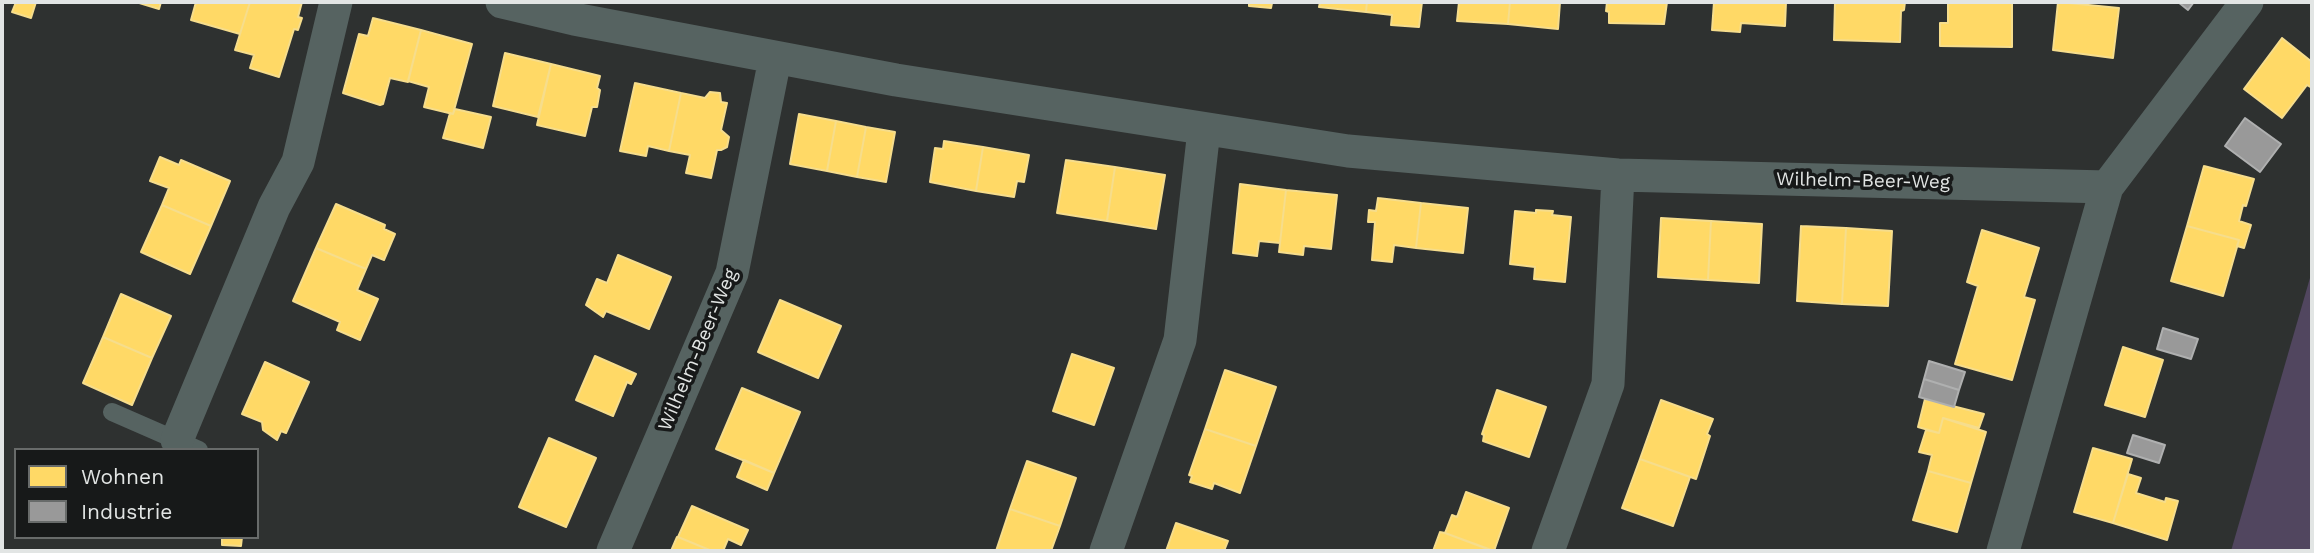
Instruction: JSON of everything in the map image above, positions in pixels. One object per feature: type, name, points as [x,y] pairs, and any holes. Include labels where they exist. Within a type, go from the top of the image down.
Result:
[{"type":"street","points":[[188,445],[274,207],[298,162],[336,2]]},
{"type":"street","name":"Wilhelm-Beer-Weg","points":[[502,2],[775,59],[965,92],[1348,151],[1618,175],[2107,187]]},
{"type":"street","points":[[2003,551],[2107,187],[2247,2]]},
{"type":"street","name":"Wilhelm-Beer-Weg","points":[[613,551],[732,273],[775,59]]},
{"type":"street","points":[[1106,551],[1180,340],[1204,130]]},
{"type":"street","points":[[1548,551],[1608,384],[1618,175]]},
{"type":"lane","points":[[112,412],[188,445]]},
{"type":"shaded area","points":[[2312,271],[2312,551],[2231,551]]},
{"type":"building: Wohnen","points":[[16,2],[36,2],[31,18],[12,12]]},
{"type":"building: Wohnen","points":[[136,2],[161,2],[159,9]]},
{"type":"building: Wohnen","points":[[196,2],[250,2],[240,34],[191,20]]},
{"type":"building: Wohnen","points":[[250,2],[302,2],[298,17],[302,18],[298,30],[294,29],[279,77],[250,68],[254,55],[235,50]]},
{"type":"building: Wohnen","points":[[1249,2],[1279,2],[1272,3],[1271,8],[1249,6]]},
{"type":"building: Wohnen","points":[[1320,2],[1367,2],[1366,12],[1319,7]]},
{"type":"building: Wohnen","points":[[1367,2],[1422,2],[1419,27],[1391,25],[1392,15],[1366,12]]},
{"type":"building: Wohnen","points":[[1459,2],[1510,2],[1508,24],[1457,21]]},
{"type":"building: Wohnen","points":[[1510,2],[1560,2],[1558,29],[1508,24]]},
{"type":"building: Wohnen","points":[[1607,2],[1667,2],[1664,24],[1609,23]]},
{"type":"building: Wohnen","points":[[1714,2],[1786,2],[1785,26],[1741,23],[1740,32],[1712,30]]},
{"type":"building: Wohnen","points":[[1835,2],[1905,2],[1904,10],[1901,11],[1900,42],[1834,40]]},
{"type":"building: Wohnen","points":[[1948,2],[2012,2],[2012,47],[1940,46],[1940,23],[1948,23]]},
{"type":"building: Wohnen","points":[[2058,2],[2119,8],[2113,58],[2053,50]]},
{"type":"building: Wohnen","points":[[373,18],[421,30],[408,82],[390,78],[383,104],[380,105],[343,93],[359,34],[368,36]]},
{"type":"building: Wohnen","points":[[421,30],[472,44],[453,114],[424,107],[429,87],[408,81]]},
{"type":"building: Wohnen","points":[[2282,38],[2312,62],[2312,88],[2307,85],[2282,118],[2244,89]]},
{"type":"building: Wohnen","points":[[505,53],[551,64],[538,117],[493,106]]},
{"type":"building: Wohnen","points":[[551,64],[600,76],[597,107],[592,107],[585,136],[537,125]]},
{"type":"building: Wohnen","points":[[635,83],[681,93],[669,151],[648,146],[646,156],[620,151]]},
{"type":"building: Wohnen","points":[[710,92],[720,93],[721,102],[727,103],[721,130],[729,137],[727,147],[717,150],[711,178],[686,173],[690,155],[669,151],[681,93],[705,98]]},
{"type":"building: Wohnen","points":[[455,109],[491,117],[483,148],[443,138],[450,113],[453,114]]},
{"type":"building: Wohnen","points":[[799,114],[836,121],[827,171],[790,164]]},
{"type":"building: Wohnen","points":[[836,121],[866,127],[857,177],[827,171]]},
{"type":"building: Wohnen","points":[[866,127],[895,132],[886,182],[857,177]]},
{"type":"building: Wohnen","points":[[944,141],[983,147],[976,191],[930,182],[935,148],[943,149]]},
{"type":"building: Wohnen","points":[[983,147],[1029,155],[1024,182],[1017,181],[1014,197],[976,191]]},
{"type":"building: Wohnen","points":[[160,157],[179,165],[181,160],[230,181],[211,226],[162,205],[169,188],[150,181]]},
{"type":"building: Wohnen","points":[[1066,160],[1115,167],[1107,221],[1057,213]]},
{"type":"building: Wohnen","points":[[2204,166],[2254,179],[2239,221],[2251,225],[2244,248],[2237,246],[2239,240],[2187,226]]},
{"type":"building: Wohnen","points":[[1115,167],[1165,175],[1156,229],[1107,221]]},
{"type":"building: Wohnen","points":[[1240,184],[1286,190],[1280,243],[1259,241],[1257,256],[1233,253]]},
{"type":"building: Wohnen","points":[[1286,190],[1337,195],[1331,249],[1304,246],[1303,255],[1279,252]]},
{"type":"building: Wohnen","points":[[1378,198],[1421,203],[1416,248],[1394,245],[1392,262],[1372,260],[1375,222],[1368,222],[1369,210],[1376,211]]},
{"type":"building: Wohnen","points":[[1421,203],[1468,208],[1463,253],[1416,248]]},
{"type":"building: Wohnen","points":[[336,204],[385,225],[384,229],[395,234],[384,260],[372,255],[366,269],[316,248]]},
{"type":"building: Wohnen","points":[[162,205],[211,226],[190,274],[141,252]]},
{"type":"building: Wohnen","points":[[1536,210],[1553,211],[1552,215],[1571,217],[1565,282],[1534,279],[1535,267],[1510,264],[1515,211],[1536,213]]},
{"type":"building: Wohnen","points":[[1661,218],[1711,221],[1708,280],[1658,277]]},
{"type":"building: Wohnen","points":[[1711,221],[1762,224],[1759,283],[1708,280]]},
{"type":"building: Wohnen","points":[[1801,226],[1846,228],[1842,304],[1797,301]]},
{"type":"building: Wohnen","points":[[2187,226],[2239,240],[2223,296],[2171,281]]},
{"type":"building: Wohnen","points":[[1846,228],[1892,231],[1888,306],[1842,304]]},
{"type":"building: Wohnen","points":[[1982,230],[2039,248],[2024,297],[2035,300],[2012,380],[1955,364],[1978,286],[1967,282]]},
{"type":"building: Wohnen","points":[[316,248],[366,269],[357,290],[378,299],[360,340],[337,330],[340,322],[293,301]]},
{"type":"building: Wohnen","points":[[618,255],[671,277],[649,329],[606,311],[603,317],[586,305],[597,279],[607,283]]},
{"type":"building: Wohnen","points":[[121,294],[171,316],[152,358],[103,337]]},
{"type":"building: Wohnen","points":[[780,300],[841,326],[818,378],[758,352]]},
{"type":"building: Wohnen","points":[[103,337],[152,358],[132,405],[83,383]]},
{"type":"building: Wohnen","points":[[2123,347],[2163,360],[2145,417],[2105,405]]},
{"type":"building: Wohnen","points":[[1072,354],[1114,368],[1094,425],[1053,411]]},
{"type":"building: Wohnen","points":[[595,356],[636,374],[631,384],[627,382],[613,416],[576,400]]},
{"type":"building: Wohnen","points":[[265,362],[309,382],[286,433],[281,431],[277,440],[263,430],[262,422],[242,414]]},
{"type":"building: Wohnen","points":[[1225,370],[1276,387],[1256,446],[1205,429]]},
{"type":"building: Wohnen","points":[[742,388],[800,412],[774,473],[716,449]]},
{"type":"building: Wohnen","points":[[1497,390],[1546,407],[1529,457],[1483,441],[1482,434]]},
{"type":"building: Wohnen","points":[[1925,399],[1984,414],[1979,428],[1943,418],[1939,433],[1918,427]]},
{"type":"building: Wohnen","points":[[1661,400],[1713,419],[1696,479],[1640,459]]},
{"type":"building: Wohnen","points":[[1943,418],[1986,432],[1971,483],[1928,471],[1932,455],[1919,452],[1926,430],[1939,433]]},
{"type":"building: Wohnen","points":[[1205,429],[1256,446],[1240,493],[1214,483],[1212,489],[1190,482],[1192,476],[1189,475]]},
{"type":"building: Wohnen","points":[[549,438],[596,458],[566,527],[519,507]]},
{"type":"building: Wohnen","points":[[2093,448],[2132,459],[2113,523],[2074,512]]},
{"type":"building: Wohnen","points":[[1640,459],[1690,477],[1673,526],[1622,508]]},
{"type":"building: Wohnen","points":[[744,460],[774,473],[767,490],[737,477]]},
{"type":"building: Wohnen","points":[[1027,461],[1076,478],[1060,526],[1010,509]]},
{"type":"building: Wohnen","points":[[1928,471],[1971,483],[1957,532],[1913,520]]},
{"type":"building: Wohnen","points":[[2128,474],[2141,478],[2136,493],[2165,502],[2166,498],[2178,501],[2167,540],[2113,523]]},
{"type":"building: Wohnen","points":[[1466,492],[1509,508],[1494,551],[1445,533],[1452,515],[1457,517]]},
{"type":"building: Wohnen","points":[[692,506],[748,530],[741,545],[728,539],[723,551],[712,551],[678,537]]},
{"type":"building: Wohnen","points":[[1010,509],[1060,526],[1051,551],[996,551]]},
{"type":"building: Wohnen","points":[[1176,523],[1228,541],[1224,551],[1166,551]]},
{"type":"building: Wohnen","points":[[1440,532],[1445,533],[1493,551],[1433,551]]},
{"type":"building: Wohnen","points":[[678,537],[712,551],[671,551]]},
{"type":"building: Wohnen","points":[[222,539],[242,539],[241,546],[222,545]]},
{"type":"building: Industrie","points":[[2178,2],[2194,2],[2188,10]]},
{"type":"building: Industrie","points":[[2245,118],[2281,144],[2260,172],[2225,146]]},
{"type":"building: Industrie","points":[[2163,328],[2198,339],[2191,359],[2157,349]]},
{"type":"building: Industrie","points":[[1929,361],[1965,372],[1959,390],[1924,379]]},
{"type":"building: Industrie","points":[[1924,379],[1959,390],[1954,407],[1919,397]]},
{"type":"building: Industrie","points":[[2133,435],[2165,445],[2159,463],[2127,453]]}]
